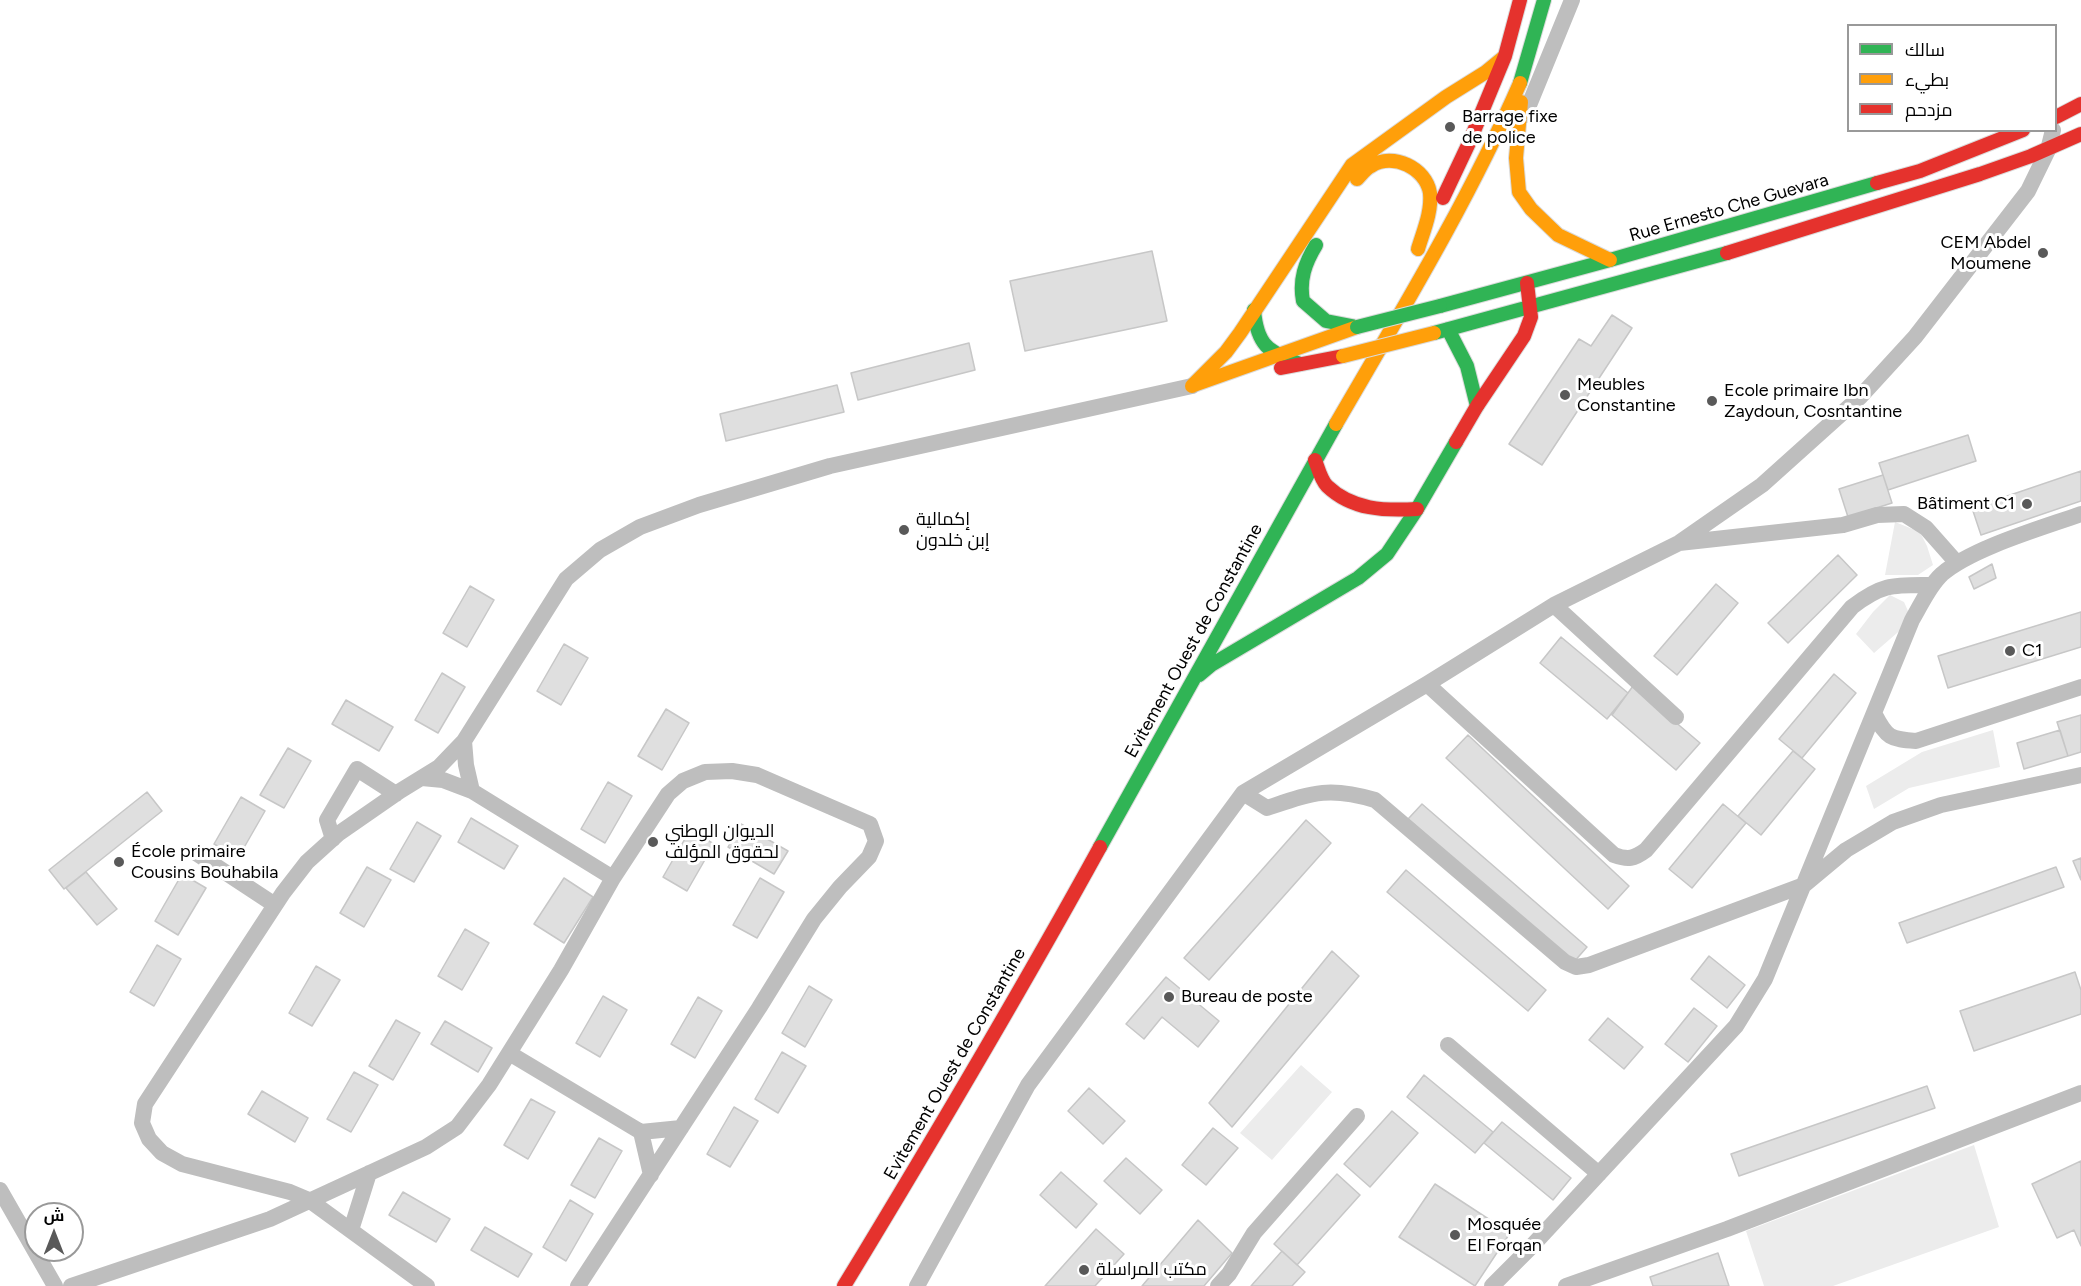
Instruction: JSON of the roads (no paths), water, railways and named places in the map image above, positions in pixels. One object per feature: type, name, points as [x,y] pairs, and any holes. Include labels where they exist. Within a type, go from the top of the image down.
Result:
[{"type":"main road","points":[[1358,327],[1326,321],[1303,301],[1300,278],[1308,258],[1356,180],[1372,165],[1400,163],[1413,166],[1423,175],[1428,185],[1430,198],[1415,254],[1469,144],[1505,56],[1520,0]]},
{"type":"main road","name":"Evitement Ouest de Constantine","points":[[844,1286],[1023,986],[1315,460],[1442,241],[1494,144],[1522,79],[1544,0]]},
{"type":"main road","points":[[1192,386],[1226,352],[1352,165],[1446,97],[1486,72],[1505,56]]},
{"type":"main road","points":[[1522,79],[1516,158],[1519,192],[1531,209],[1558,236],[1610,260]]},
{"type":"main road","points":[[2057,120],[2081,104]]},
{"type":"main road","name":"Rue Ernesto Che Guevara","points":[[1358,327],[1610,260],[1920,171],[2018,132]]},
{"type":"main road","points":[[1192,386],[1300,364],[1345,362],[1434,333],[1531,308],[1803,230],[1986,172],[2048,150],[2081,134]]},
{"type":"main road","points":[[1192,681],[1211,665],[1358,578],[1387,554],[1417,509],[1477,406],[1524,336],[1531,316],[1527,283]]},
{"type":"main road","points":[[1345,362],[1382,309]]},
{"type":"main road","points":[[1254,310],[1255,329],[1263,344],[1275,355],[1300,364]]},
{"type":"main road","points":[[1192,386],[1358,327]]},
{"type":"main road","points":[[1448,329],[1467,366],[1477,406]]},
{"type":"main road","points":[[1315,460],[1325,485],[1343,497],[1368,508],[1384,511],[1417,509]]},
{"type":"main road","name":"Evitement Ouest de Constantine","points":[[899,1169],[954,1079],[1114,793]]},
{"type":"street","points":[[1519,130],[1572,0]]},
{"type":"street","points":[[917,1286],[1028,1085],[1243,794],[1554,605],[1679,543],[1762,485],[1860,397],[1915,337],[2028,190],[2048,150],[2052,132]]},
{"type":"street","points":[[427,1286],[309,1200],[290,1192],[182,1164],[162,1153],[149,1139],[142,1123],[145,1104],[275,905],[307,862],[333,839],[396,794],[439,767],[464,741],[566,579],[600,550],[640,527],[699,505],[830,466],[1192,386]]},
{"type":"street","points":[[1679,543],[1843,525],[1877,515],[1904,514],[1926,528],[1957,563]]},
{"type":"street","points":[[1492,1286],[1736,1026],[1765,979],[1912,620],[1932,585],[1957,563],[1991,547],[2081,514]]},
{"type":"street","points":[[1427,684],[1614,855],[1625,859],[1635,858],[1646,850],[1852,607],[1868,594],[1890,585],[1932,585]]},
{"type":"street","points":[[1554,605],[1676,717]]},
{"type":"street","points":[[1875,715],[1883,730],[1894,739],[1916,741],[2081,687]]},
{"type":"street","points":[[464,741],[466,765],[472,791]]},
{"type":"street","points":[[333,839],[327,820],[357,769],[396,794]]},
{"type":"street","points":[[71,1286],[270,1219],[426,1147],[457,1126],[489,1085],[561,970],[613,878],[668,794],[683,781],[705,772],[732,771],[757,775],[870,824],[876,841],[869,857],[840,887],[814,920],[578,1286]]},
{"type":"street","points":[[1243,794],[1267,808],[1304,795],[1327,791],[1352,793],[1375,800],[1565,962],[1576,967],[1600,961],[1804,885],[1846,850],[1893,822],[1941,805],[2081,775]]},
{"type":"street","points":[[422,778],[443,780],[472,791],[613,878]]},
{"type":"street","points":[[196,854],[275,905]]},
{"type":"street","points":[[1448,1045],[1599,1174]]},
{"type":"street","points":[[509,1053],[641,1132],[681,1128]]},
{"type":"street","points":[[1566,1286],[1728,1229],[2081,1093]]},
{"type":"street","points":[[1218,1286],[1229,1274],[1254,1233],[1356,1116]]},
{"type":"street","points":[[641,1132],[651,1175]]},
{"type":"street","points":[[351,1230],[369,1173]]},
{"type":"street","points":[[0,1190],[55,1286]]},
{"type":"place","name":"Barrage fixe de police","points":[[1450,127]]},
{"type":"place","name":"CEM Abdel Moumene","points":[[2043,253]]},
{"type":"place","name":"Meubles Constantine","points":[[1565,395]]},
{"type":"place","name":"Ecole primaire Ibn Zaydoun, Cosntantine","points":[[1712,401]]},
{"type":"place","name":"Bâtiment C1","points":[[2027,504]]},
{"type":"place","name":"إكمالية إبن خلدون","points":[[904,530]]},
{"type":"place","name":"C1","points":[[2010,651]]},
{"type":"place","name":"الديوان الوطني لحقوق المؤلف","points":[[653,842]]},
{"type":"place","name":"École primaire Cousins Bouhabila","points":[[119,862]]},
{"type":"place","name":"Bureau de poste","points":[[1169,997]]},
{"type":"place","name":"Mosquée El Forqan","points":[[1455,1235]]},
{"type":"place","name":"مكتب المراسلة","points":[[1084,1270]]}]
